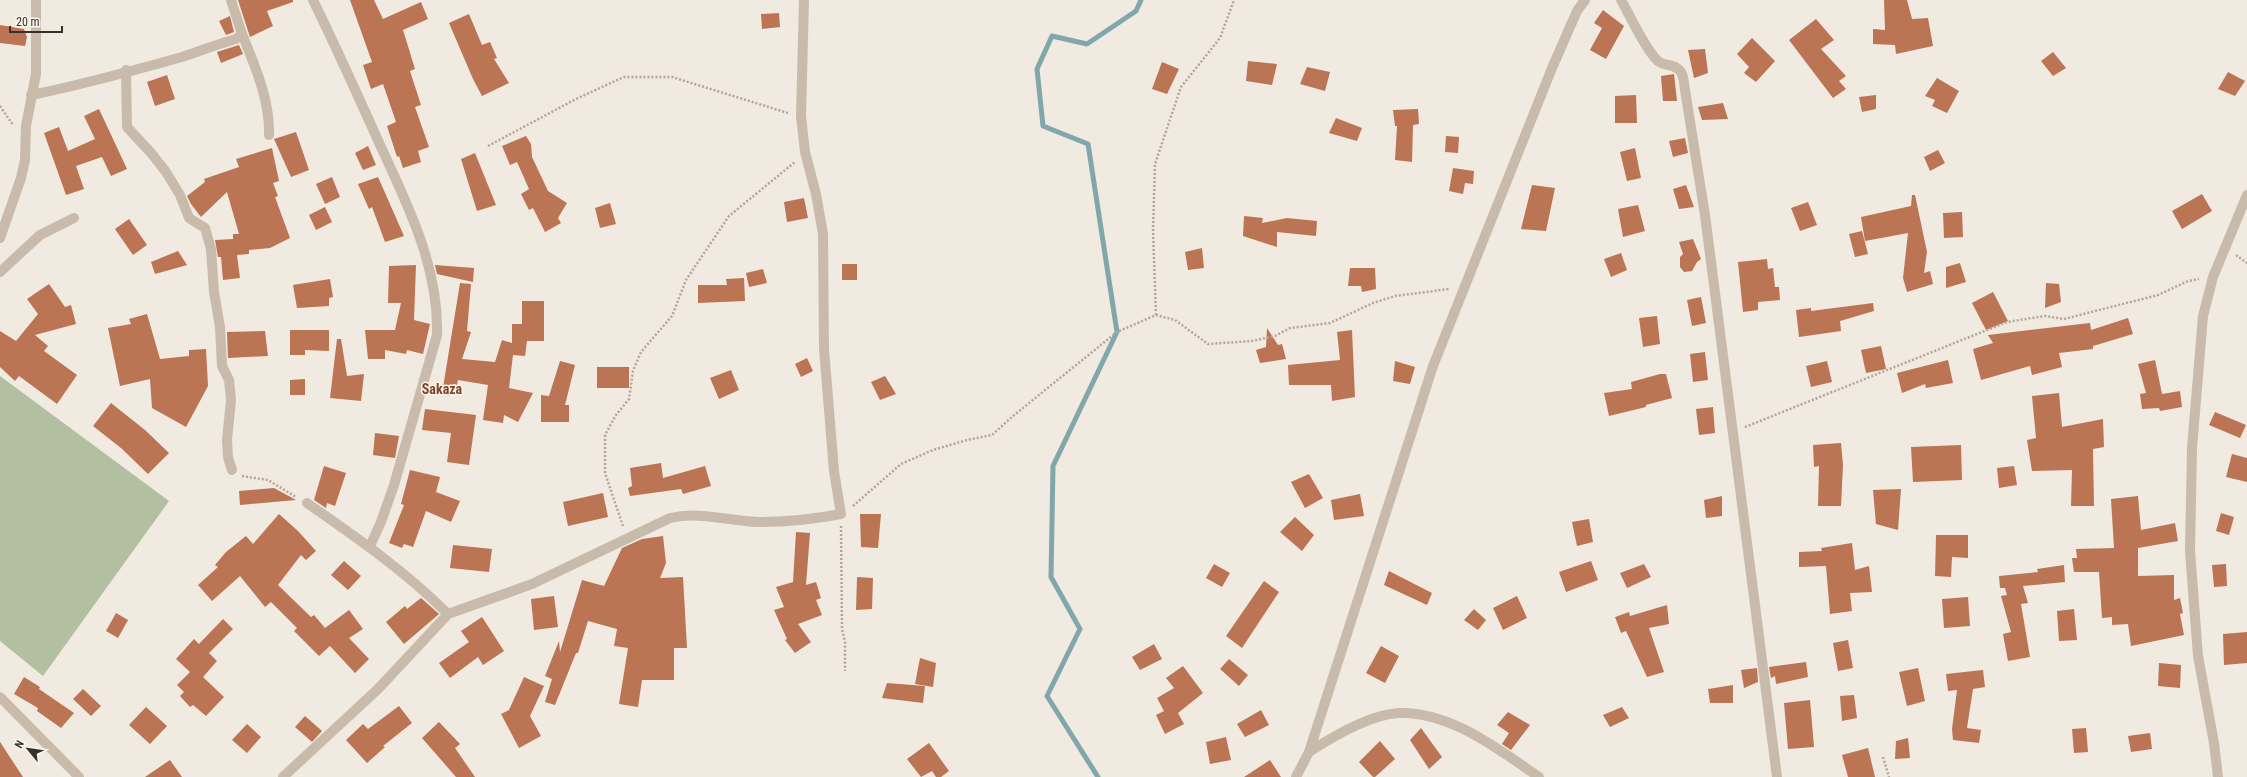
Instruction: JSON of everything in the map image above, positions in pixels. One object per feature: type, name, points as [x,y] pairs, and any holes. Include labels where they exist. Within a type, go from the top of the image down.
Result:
[{"type":"street","points":[[0,238],[21,178],[36,66],[36,0]]},
{"type":"street","points":[[230,0],[256,69],[270,114],[269,134]]},
{"type":"street","points":[[313,0],[411,209],[430,273],[438,313],[437,335],[394,485],[381,522],[370,546]]},
{"type":"street","points":[[283,777],[378,689],[448,614],[532,584],[670,518],[680,516],[724,517],[758,522],[841,514],[834,471],[824,349],[823,234],[816,194],[805,152],[801,116],[804,0]]},
{"type":"street","points":[[1296,777],[1309,752],[1433,366],[1494,208],[1552,68],[1577,11],[1585,0]]},
{"type":"street","points":[[1621,0],[1646,47],[1656,60],[1662,65],[1677,68],[1682,73],[1705,215],[1777,777]]},
{"type":"street","points":[[31,96],[85,84],[126,70],[183,56],[236,38],[242,34]]},
{"type":"street","points":[[126,70],[127,127],[152,154],[166,172],[180,195],[189,218],[205,228],[212,249],[214,292],[220,326],[222,366],[230,380],[231,400],[226,440],[228,457],[232,470]]},
{"type":"street","points":[[2218,777],[2214,743],[2198,656],[2190,551],[2192,448],[2202,324],[2213,277],[2247,195]]},
{"type":"street","points":[[0,272],[40,235],[74,218]]},
{"type":"street","points":[[307,503],[370,546],[424,591],[448,614]]},
{"type":"street","points":[[0,697],[79,777]]},
{"type":"street","points":[[1309,752],[1339,733],[1366,722],[1396,713],[1418,714],[1446,722],[1482,739],[1539,777]]},
{"type":"path","points":[[1156,315],[1153,232],[1155,164],[1181,87],[1220,38],[1234,0]]},
{"type":"path","points":[[488,146],[576,99],[624,77],[672,77],[801,116]]},
{"type":"path","points":[[627,538],[604,473],[605,435],[616,415],[629,399],[633,371],[641,352],[672,316],[686,280],[729,216],[805,152]]},
{"type":"path","points":[[1733,432],[2007,322],[2045,316],[2064,319],[2158,295],[2188,281],[2213,277]]},
{"type":"path","points":[[845,671],[845,642],[842,629],[841,514],[849,509],[901,464],[933,450],[967,440],[992,435],[1013,416],[1117,332],[1156,315],[1175,320],[1208,344],[1252,341],[1276,336],[1290,328],[1330,323],[1373,303],[1395,296],[1465,286]]},
{"type":"path","points":[[232,470],[244,477],[268,480],[307,503]]},
{"type":"path","points":[[1883,757],[1889,777]]},
{"type":"green space","points":[[0,376],[169,501],[43,676],[0,641]]},
{"type":"building","points":[[238,0],[293,0],[293,2],[267,11],[273,26],[250,37]]},
{"type":"building","points":[[350,0],[374,0],[383,19],[421,2],[428,19],[403,30],[415,69],[410,71],[421,105],[415,107],[429,147],[418,151],[421,162],[403,168],[399,156],[397,157],[387,126],[396,122],[383,84],[371,89],[363,65],[372,62]]},
{"type":"building","points":[[1884,0],[1907,0],[1912,19],[1928,18],[1933,46],[1896,54],[1895,45],[1873,44],[1873,29],[1885,30]]},
{"type":"building","points":[[1603,10],[1624,26],[1606,59],[1590,50],[1602,28],[1594,23]]},
{"type":"building","points":[[779,13],[780,27],[762,29],[761,14]]},
{"type":"building","points":[[469,14],[482,45],[490,42],[497,58],[494,59],[509,83],[482,96],[449,23]]},
{"type":"building","points":[[230,16],[234,32],[226,35],[219,21]]},
{"type":"building","points":[[1816,19],[1834,40],[1821,49],[1846,76],[1839,81],[1846,89],[1833,98],[1789,40]]},
{"type":"building","points":[[0,25],[24,29],[27,37],[25,46],[0,43]]},
{"type":"building","points":[[1752,38],[1775,61],[1756,82],[1744,73],[1749,67],[1737,54]]},
{"type":"building","points":[[239,45],[243,54],[221,63],[217,52]]},
{"type":"building","points":[[1705,49],[1708,73],[1694,78],[1688,50]]},
{"type":"building","points":[[2053,52],[2066,68],[2053,76],[2041,61]]},
{"type":"building","points":[[1248,61],[1277,64],[1272,85],[1246,81]]},
{"type":"building","points":[[1162,62],[1179,69],[1167,94],[1152,89]]},
{"type":"building","points":[[1307,67],[1330,72],[1325,91],[1300,84]]},
{"type":"building","points":[[2228,72],[2245,81],[2235,96],[2218,89]]},
{"type":"building","points":[[1674,74],[1677,101],[1663,101],[1661,76]]},
{"type":"building","points":[[167,75],[175,99],[155,106],[147,82]]},
{"type":"building","points":[[1937,78],[1959,91],[1947,113],[1932,106],[1935,100],[1925,96]]},
{"type":"building","points":[[1636,95],[1637,123],[1615,123],[1615,96]]},
{"type":"building","points":[[1876,95],[1876,109],[1862,112],[1859,97]]},
{"type":"building","points":[[1723,103],[1728,119],[1702,120],[1698,107]]},
{"type":"building","points":[[99,109],[127,169],[111,176],[102,157],[76,166],[84,189],[66,195],[44,133],[59,127],[68,151],[95,139],[84,116]]},
{"type":"building","points":[[1418,109],[1419,124],[1413,125],[1412,162],[1395,160],[1397,126],[1395,126],[1393,110]]},
{"type":"building","points":[[1336,118],[1362,128],[1357,141],[1329,133]]},
{"type":"building","points":[[296,132],[309,170],[291,177],[274,139]]},
{"type":"building","points":[[526,136],[531,144],[532,157],[548,191],[567,203],[558,218],[561,223],[545,232],[533,208],[529,210],[521,194],[529,189],[517,162],[510,165],[502,146]]},
{"type":"building","points":[[1446,136],[1459,137],[1458,153],[1445,152]]},
{"type":"building","points":[[1685,138],[1688,153],[1673,157],[1669,141]]},
{"type":"building","points":[[368,146],[376,165],[363,170],[355,153]]},
{"type":"building","points":[[272,148],[279,181],[273,183],[278,196],[275,197],[290,238],[270,248],[249,250],[249,254],[237,255],[240,278],[223,280],[221,257],[218,257],[215,240],[233,239],[233,234],[239,234],[227,192],[201,217],[187,196],[205,182],[204,179],[239,167],[236,159]]},
{"type":"building","points":[[1635,148],[1641,178],[1627,181],[1620,152]]},
{"type":"building","points":[[1938,150],[1945,163],[1930,171],[1924,157]]},
{"type":"building","points":[[475,153],[496,205],[477,211],[461,159]]},
{"type":"building","points":[[1453,168],[1474,171],[1473,184],[1465,183],[1463,194],[1449,191]]},
{"type":"building","points":[[332,177],[340,197],[325,204],[316,184]]},
{"type":"building","points":[[378,177],[404,236],[385,242],[372,207],[369,209],[358,184]]},
{"type":"building","points":[[1532,185],[1555,188],[1546,231],[1521,229]]},
{"type":"building","points":[[1686,185],[1694,207],[1679,209],[1673,189]]},
{"type":"building","points":[[2202,194],[2212,211],[2182,229],[2172,211]]},
{"type":"building","points":[[1912,195],[1915,195],[1927,252],[1924,273],[1930,271],[1933,284],[1907,292],[1903,278],[1908,233],[1865,241],[1861,217],[1911,206]]},
{"type":"building","points":[[804,198],[808,218],[787,222],[784,202]]},
{"type":"building","points":[[1808,202],[1817,225],[1800,231],[1791,208]]},
{"type":"building","points":[[610,203],[616,224],[600,228],[595,208]]},
{"type":"building","points":[[1638,205],[1645,231],[1623,237],[1618,209]]},
{"type":"building","points":[[325,207],[332,222],[316,230],[309,215]]},
{"type":"building","points":[[1962,212],[1963,237],[1944,238],[1943,213]]},
{"type":"building","points":[[1244,216],[1263,218],[1262,223],[1287,218],[1317,221],[1316,236],[1277,232],[1277,247],[1243,236]]},
{"type":"building","points":[[129,219],[147,245],[133,255],[115,229]]},
{"type":"building","points":[[1862,231],[1868,254],[1855,257],[1849,234]]},
{"type":"building","points":[[1693,239],[1701,259],[1697,262],[1692,271],[1684,272],[1680,267],[1680,257],[1683,254],[1679,242]]},
{"type":"building","points":[[1202,248],[1204,268],[1188,270],[1185,252]]},
{"type":"building","points":[[178,251],[187,265],[155,274],[151,262]]},
{"type":"building","points":[[1621,253],[1627,270],[1611,277],[1604,259]]},
{"type":"building","points":[[1767,259],[1768,269],[1773,268],[1775,287],[1779,287],[1780,300],[1758,302],[1758,310],[1743,312],[1738,262]]},
{"type":"building","points":[[1960,263],[1966,282],[1946,288],[1946,267]]},
{"type":"building","points":[[842,264],[857,264],[857,280],[842,280]]},
{"type":"building","points":[[416,265],[414,320],[430,324],[423,354],[407,350],[406,354],[385,350],[385,359],[368,359],[365,330],[395,330],[401,303],[388,303],[389,266]]},
{"type":"building","points":[[435,265],[474,268],[473,282],[437,274]]},
{"type":"building","points":[[1350,268],[1375,268],[1376,289],[1362,292],[1361,286],[1348,286]]},
{"type":"building","points":[[763,269],[767,283],[749,287],[746,273]]},
{"type":"building","points":[[744,278],[745,301],[698,303],[698,285],[727,285],[726,279]]},
{"type":"building","points":[[330,279],[333,297],[329,298],[329,306],[297,308],[293,285]]},
{"type":"building","points":[[460,283],[471,284],[467,331],[471,332],[462,359],[495,362],[502,340],[512,343],[512,324],[522,324],[522,301],[544,301],[544,341],[527,341],[525,356],[513,355],[509,388],[533,393],[518,422],[504,415],[503,423],[483,420],[488,385],[458,380],[457,385],[454,384],[450,396],[442,394]]},
{"type":"building","points":[[2046,283],[2059,284],[2061,302],[2045,308]]},
{"type":"building","points":[[49,284],[65,307],[71,305],[76,324],[35,335],[48,346],[44,351],[77,375],[57,404],[19,376],[15,381],[0,367],[0,331],[16,341],[38,314],[27,299]]},
{"type":"building","points":[[1993,292],[2008,321],[1986,330],[1972,303]]},
{"type":"building","points":[[1701,297],[1706,323],[1692,326],[1687,300]]},
{"type":"building","points":[[1873,303],[1874,311],[1840,321],[1841,331],[1799,337],[1796,310],[1811,308],[1811,311]]},
{"type":"building","points":[[147,314],[160,359],[189,356],[189,350],[206,349],[208,386],[186,427],[152,408],[150,379],[120,386],[108,328],[131,324],[129,319]]},
{"type":"building","points":[[1657,316],[1660,344],[1643,347],[1639,318]]},
{"type":"building","points":[[2128,318],[2133,334],[2093,346],[2093,349],[2059,353],[2062,367],[2032,375],[2030,366],[1981,380],[1973,349],[1993,343],[1988,335],[2090,323],[2091,330]]},
{"type":"building","points":[[1267,328],[1278,345],[1282,344],[1286,359],[1260,363],[1256,350],[1266,347]]},
{"type":"building","points":[[290,330],[329,330],[329,351],[305,350],[305,355],[290,355]]},
{"type":"building","points":[[1352,330],[1355,397],[1332,401],[1331,385],[1289,385],[1288,365],[1340,360],[1337,332]]},
{"type":"building","points":[[265,331],[268,356],[228,358],[227,332]]},
{"type":"building","points":[[337,339],[341,339],[347,376],[364,374],[361,401],[330,398]]},
{"type":"building","points":[[1881,346],[1886,369],[1866,373],[1861,350]]},
{"type":"building","points":[[1705,352],[1708,380],[1693,382],[1690,354]]},
{"type":"building","points":[[807,358],[813,371],[801,377],[795,364]]},
{"type":"building","points":[[1948,360],[1953,383],[1926,388],[1925,384],[1902,393],[1897,373]]},
{"type":"building","points":[[2155,360],[2162,394],[2180,391],[2182,407],[2160,411],[2159,408],[2142,409],[2140,394],[2146,393],[2138,364]]},
{"type":"building","points":[[560,361],[575,365],[565,405],[569,405],[569,422],[541,422],[541,395],[549,396]]},
{"type":"building","points":[[1395,361],[1415,367],[1410,384],[1393,381]]},
{"type":"building","points":[[1827,361],[1832,382],[1811,387],[1806,366]]},
{"type":"building","points":[[597,367],[629,367],[629,388],[597,388]]},
{"type":"building","points":[[731,370],[739,390],[719,399],[710,378]]},
{"type":"building","points":[[1660,374],[1666,374],[1672,398],[1646,405],[1646,407],[1609,416],[1604,393],[1632,389],[1631,382]]},
{"type":"building","points":[[885,376],[896,394],[880,400],[871,382]]},
{"type":"building","points":[[305,379],[305,395],[290,395],[290,380]]},
{"type":"building","points":[[2059,393],[2062,427],[2103,419],[2104,447],[2093,449],[2094,506],[2071,506],[2072,470],[2032,471],[2027,440],[2036,438],[2032,396]]},
{"type":"building","points":[[111,403],[145,430],[169,453],[148,474],[121,448],[93,426]]},
{"type":"building","points":[[1713,407],[1715,433],[1699,435],[1696,409]]},
{"type":"building","points":[[425,409],[476,415],[469,465],[447,462],[451,433],[422,430]]},
{"type":"building","points":[[2215,412],[2246,425],[2240,438],[2209,425]]},
{"type":"building","points":[[375,433],[399,436],[395,458],[373,455]]},
{"type":"building","points":[[1841,443],[1843,465],[1841,506],[1818,506],[1819,466],[1814,467],[1813,445]]},
{"type":"building","points":[[1961,445],[1962,480],[1913,482],[1911,447]]},
{"type":"building","points":[[2232,454],[2247,458],[2247,482],[2226,477]]},
{"type":"building","points":[[661,463],[663,478],[705,466],[711,486],[683,494],[681,489],[630,496],[628,488],[632,486],[630,468]]},
{"type":"building","points":[[324,466],[346,473],[335,506],[327,503],[326,508],[314,500]]},
{"type":"building","points":[[2014,466],[2017,485],[1999,488],[1997,468]]},
{"type":"building","points":[[410,470],[440,477],[436,492],[460,501],[451,522],[426,511],[413,547],[404,544],[402,548],[389,543],[404,505],[401,504]]},
{"type":"building","points":[[1309,474],[1323,498],[1305,508],[1291,482]]},
{"type":"building","points":[[274,488],[296,500],[240,505],[239,491]]},
{"type":"building","points":[[1901,489],[1898,530],[1876,524],[1873,490]]},
{"type":"building","points":[[603,493],[608,517],[568,526],[563,502]]},
{"type":"building","points":[[1360,494],[1364,516],[1334,520],[1331,500]]},
{"type":"building","points":[[1722,496],[1722,516],[1706,518],[1704,500]]},
{"type":"building","points":[[2138,496],[2141,530],[2175,523],[2178,541],[2138,548],[2138,576],[2174,575],[2174,600],[2180,598],[2183,613],[2180,614],[2184,635],[2131,646],[2128,624],[2112,625],[2112,617],[2102,618],[2099,572],[2074,572],[2072,558],[2077,558],[2076,549],[2114,548],[2111,499]]},
{"type":"building","points":[[2221,513],[2234,517],[2229,535],[2216,531]]},
{"type":"building","points":[[279,514],[298,531],[316,551],[306,560],[301,555],[278,585],[311,617],[314,615],[325,628],[349,610],[363,629],[349,638],[369,659],[355,673],[330,646],[319,656],[294,631],[297,628],[271,602],[265,607],[240,576],[212,601],[198,585],[218,567],[215,565],[226,552],[246,536],[253,544]]},
{"type":"building","points":[[860,514],[881,514],[878,548],[861,547]]},
{"type":"building","points":[[1295,517],[1314,535],[1302,551],[1280,532]]},
{"type":"building","points":[[1589,519],[1593,542],[1577,546],[1572,522]]},
{"type":"building","points":[[796,532],[810,533],[806,585],[816,582],[821,598],[816,600],[822,615],[798,624],[811,642],[795,653],[785,640],[787,639],[774,610],[784,607],[776,587],[793,582]]},
{"type":"building","points":[[1936,535],[1968,535],[1968,558],[1952,557],[1951,577],[1935,576]]},
{"type":"building","points":[[663,536],[666,563],[660,578],[683,577],[687,648],[674,648],[674,680],[642,680],[638,707],[619,704],[628,648],[614,646],[617,629],[588,621],[578,653],[576,653],[555,705],[545,702],[552,679],[545,676],[559,641],[560,652],[582,580],[604,586],[622,548],[642,539]]},
{"type":"building","points":[[1852,543],[1855,570],[1869,566],[1872,592],[1850,593],[1852,611],[1830,614],[1826,566],[1799,567],[1799,552],[1822,551],[1821,548]]},
{"type":"building","points":[[453,545],[492,549],[489,572],[450,568]]},
{"type":"building","points":[[344,561],[361,576],[348,590],[331,575]]},
{"type":"building","points":[[1591,561],[1598,580],[1566,592],[1559,572]]},
{"type":"building","points":[[1214,564],[1230,573],[1222,587],[1206,578]]},
{"type":"building","points":[[1644,564],[1651,577],[1627,588],[1620,573]]},
{"type":"building","points":[[2226,564],[2227,586],[2214,587],[2212,565]]},
{"type":"building","points":[[2064,565],[2065,582],[2023,586],[2028,603],[2021,604],[2030,657],[2008,661],[2003,634],[2011,632],[2001,596],[2007,595],[2005,588],[2000,588],[1999,576],[2038,572],[2037,569]]},
{"type":"building","points":[[1389,571],[1432,593],[1427,605],[1384,585]]},
{"type":"building","points":[[857,577],[873,578],[872,609],[856,610]]},
{"type":"building","points":[[1264,581],[1279,592],[1242,648],[1226,636]]},
{"type":"building","points":[[554,596],[558,627],[534,630],[531,599]]},
{"type":"building","points":[[1517,596],[1527,618],[1503,630],[1493,608]]},
{"type":"building","points":[[1968,597],[1970,626],[1944,628],[1942,599]]},
{"type":"building","points":[[421,598],[439,614],[404,644],[386,622],[405,606],[407,609]]},
{"type":"building","points":[[1667,605],[1669,624],[1649,628],[1664,672],[1647,677],[1626,631],[1621,633],[1615,617],[1629,612],[1630,616]]},
{"type":"building","points":[[1474,609],[1486,620],[1478,630],[1464,620]]},
{"type":"building","points":[[2074,609],[2077,640],[2059,641],[2057,611]]},
{"type":"building","points":[[116,613],[128,620],[118,638],[106,631]]},
{"type":"building","points":[[482,617],[504,651],[483,665],[478,657],[450,678],[439,663],[469,642],[461,631]]},
{"type":"building","points":[[223,619],[233,629],[209,653],[217,661],[203,677],[224,697],[206,716],[193,705],[190,707],[180,696],[184,692],[177,685],[190,672],[176,659],[194,639],[199,644]]},
{"type":"building","points":[[2247,632],[2247,663],[2224,665],[2223,634]]},
{"type":"building","points":[[1848,640],[1853,668],[1838,671],[1833,643]]},
{"type":"building","points":[[1154,644],[1162,659],[1140,670],[1132,657]]},
{"type":"building","points":[[1381,646],[1399,656],[1385,683],[1366,673]]},
{"type":"building","points":[[920,658],[936,663],[933,687],[915,684]]},
{"type":"building","points":[[1229,659],[1248,675],[1239,686],[1220,669]]},
{"type":"building","points":[[1806,662],[1808,677],[1776,684],[1775,676],[1771,678],[1769,667]]},
{"type":"building","points":[[2159,663],[2181,665],[2180,688],[2158,686]]},
{"type":"building","points":[[1183,666],[1203,693],[1178,713],[1184,724],[1165,734],[1156,715],[1164,711],[1157,698],[1174,688],[1166,678]]},
{"type":"building","points":[[1757,668],[1758,682],[1744,688],[1741,670]]},
{"type":"building","points":[[1918,668],[1925,701],[1907,706],[1899,672]]},
{"type":"building","points":[[1983,670],[1985,687],[1973,689],[1967,728],[1981,730],[1979,743],[1953,740],[1952,729],[1957,690],[1948,691],[1946,674]]},
{"type":"building","points":[[24,677],[40,687],[39,689],[74,713],[61,728],[37,711],[38,708],[14,694]]},
{"type":"building","points":[[524,677],[544,686],[530,716],[541,736],[519,748],[501,714],[509,710]]},
{"type":"building","points":[[887,683],[925,686],[923,703],[882,698]]},
{"type":"building","points":[[1733,685],[1733,703],[1710,703],[1708,689]]},
{"type":"building","points":[[83,689],[101,706],[91,716],[73,699]]},
{"type":"building","points":[[1854,695],[1857,718],[1842,721],[1840,696]]},
{"type":"building","points":[[1810,700],[1814,747],[1788,749],[1784,703]]},
{"type":"building","points":[[399,706],[412,723],[383,746],[385,747],[367,763],[346,740],[363,724],[368,729]]},
{"type":"building","points":[[146,707],[167,726],[150,744],[129,725]]},
{"type":"building","points":[[1622,707],[1629,718],[1610,727],[1603,715]]},
{"type":"building","points":[[1261,710],[1269,725],[1245,737],[1237,724]]},
{"type":"building","points":[[1508,712],[1530,725],[1511,750],[1502,744],[1509,733],[1497,725]]},
{"type":"building","points":[[305,716],[322,731],[312,742],[295,727]]},
{"type":"building","points":[[439,722],[460,744],[455,748],[475,777],[456,777],[422,738]]},
{"type":"building","points":[[247,724],[261,737],[247,753],[232,740]]},
{"type":"building","points":[[1421,728],[1442,757],[1429,769],[1410,740]]},
{"type":"building","points":[[2086,728],[2088,752],[2074,753],[2072,729]]},
{"type":"building","points":[[2150,733],[2152,749],[2131,752],[2128,736]]},
{"type":"building","points":[[1226,737],[1231,760],[1210,764],[1206,742]]},
{"type":"building","points":[[1908,738],[1910,758],[1895,759],[1896,741]]},
{"type":"building","points":[[1380,741],[1395,759],[1375,777],[1373,777],[1359,762]]},
{"type":"building","points":[[0,742],[23,777],[0,777]]},
{"type":"building","points":[[929,743],[949,771],[941,777],[936,777],[932,771],[921,777],[907,759]]},
{"type":"building","points":[[1868,748],[1875,777],[1848,777],[1842,755]]},
{"type":"building","points":[[170,760],[182,777],[145,777]]},
{"type":"building","points":[[1270,760],[1281,777],[1244,777]]},
{"type":"waterway","points":[[1098,777],[1047,696],[1080,629],[1051,577],[1053,466],[1117,332],[1088,144],[1043,126],[1037,69],[1052,36],[1087,44],[1136,11],[1141,0]]},
{"type":"district","name":"Sakaza","points":[[442,389]]}]
